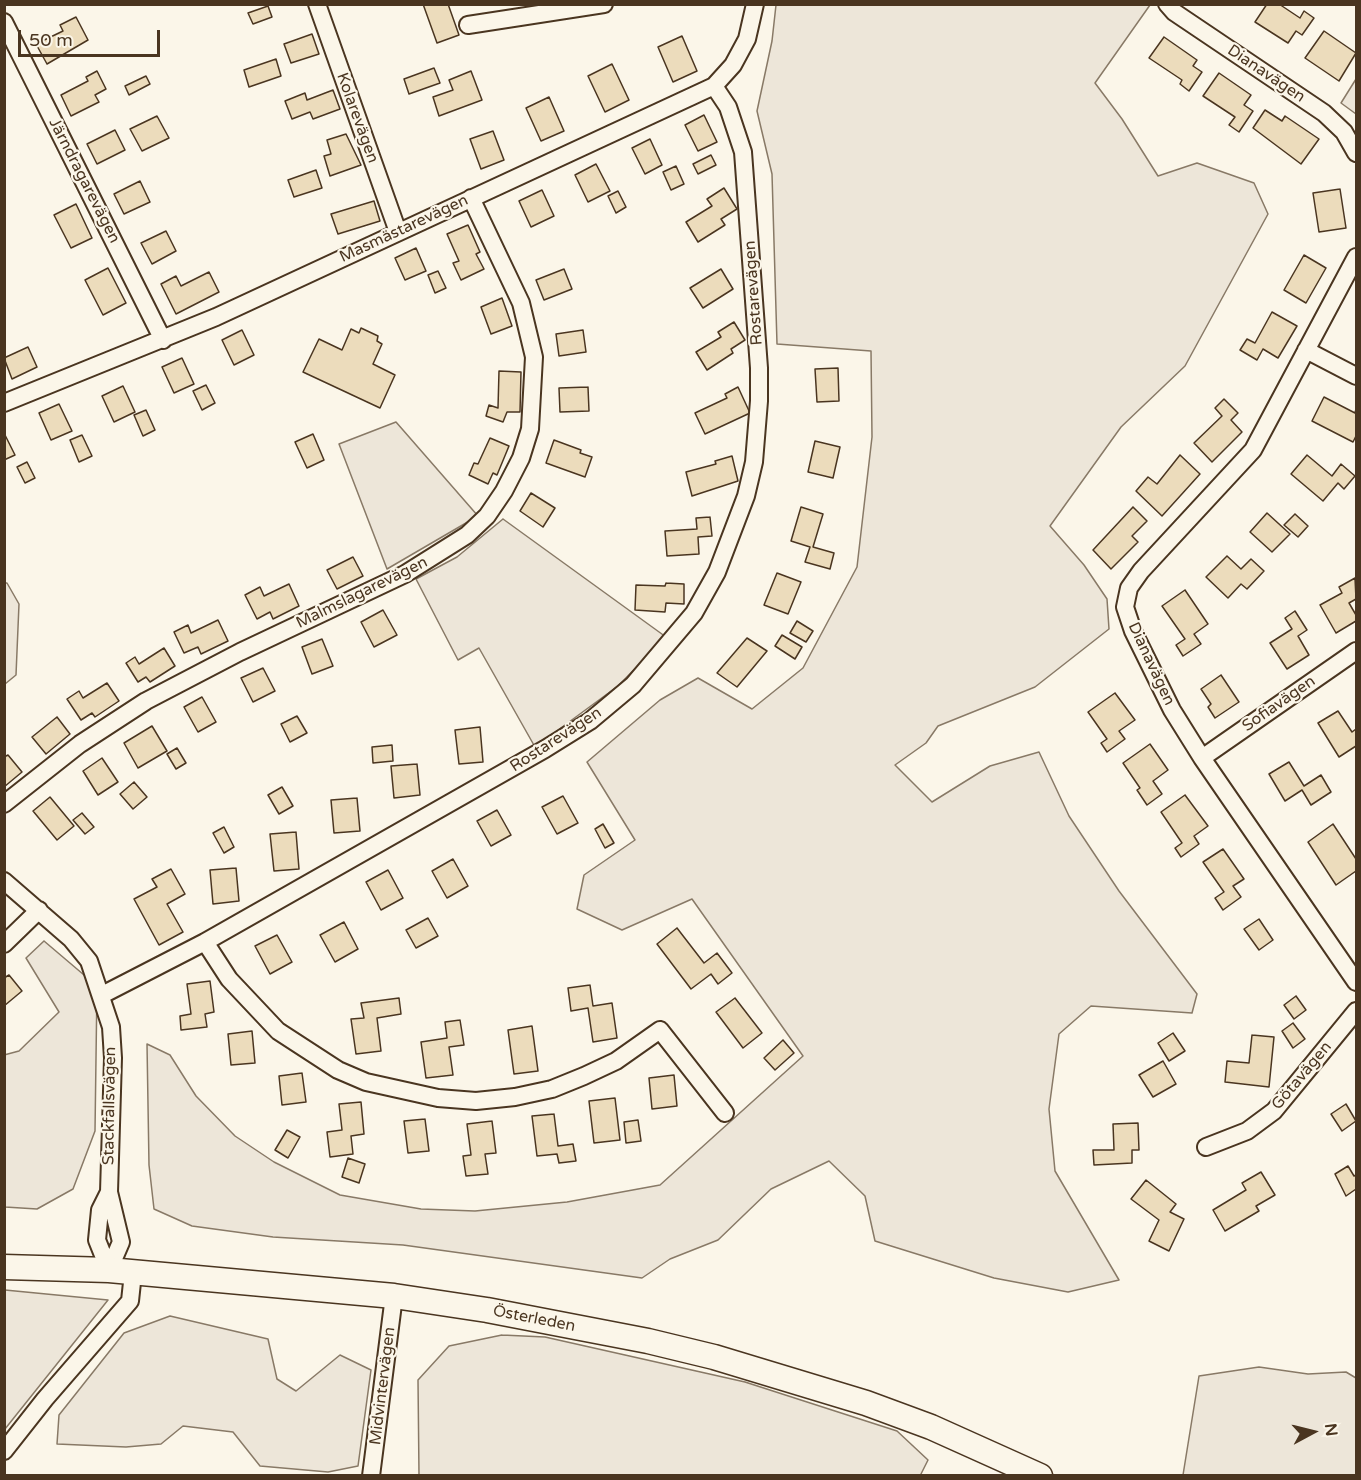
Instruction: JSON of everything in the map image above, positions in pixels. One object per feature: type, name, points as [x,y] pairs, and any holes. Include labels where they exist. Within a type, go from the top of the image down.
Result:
[{"type":"main road","name":"Österleden","points":[[4,1267],[108,1270],[394,1296],[556,1323],[714,1358],[866,1403],[941,1432],[1040,1476]]},
{"type":"street","name":"Kolarevägen","points":[[317,4],[398,232]]},
{"type":"street","points":[[468,25],[604,4]]},
{"type":"street","name":"Masmästarevägen","points":[[4,403],[163,340],[714,86],[733,65],[747,39],[755,4]]},
{"type":"street","name":"Dianavägen","points":[[1167,4],[1174,12],[1324,113],[1344,132],[1356,153]]},
{"type":"street","name":"Järndragarevägen","points":[[4,22],[163,340]]},
{"type":"street","name":"Rostarevägen","points":[[102,995],[205,942],[545,749],[590,721],[633,685],[694,613],[717,572],[746,496],[754,462],[759,401],[759,368],[743,152],[728,107],[714,86]]},
{"type":"street","name":"Malmslagarevägen","points":[[4,804],[80,744],[146,701],[230,657],[405,574],[467,535],[487,516],[504,491],[521,458],[530,429],[534,357],[531,334],[520,303],[471,198]]},
{"type":"street","name":"Dianavägen","points":[[1356,256],[1253,450],[1142,571],[1129,588],[1125,607],[1132,631],[1172,710],[1202,758],[1356,982]]},
{"type":"street","points":[[1306,350],[1356,376]]},
{"type":"street","name":"Sofiavägen","points":[[1202,758],[1356,651]]},
{"type":"street","name":"Stackfallsvägen","points":[[4,881],[71,939],[89,961],[111,1027],[113,1058],[108,1192],[100,1210],[97,1240],[108,1270]]},
{"type":"street","points":[[4,944],[39,910]]},
{"type":"street","points":[[205,942],[229,979],[278,1030],[338,1070],[366,1082],[438,1098],[476,1101],[515,1097],[552,1089],[584,1076],[616,1061],[660,1030],[725,1113]]},
{"type":"street","name":"Götavägen","points":[[1206,1147],[1247,1131],[1274,1111],[1356,1011]]},
{"type":"street","points":[[4,1451],[45,1399],[130,1301],[133,1272]]},
{"type":"street","name":"Midvintervägen","points":[[371,1476],[394,1296]]},
{"type":"shaded area","points":[[776,5],[1150,5],[1095,83],[1122,119],[1158,176],[1197,163],[1254,183],[1268,214],[1185,366],[1121,427],[1050,526],[1084,565],[1107,599],[1109,629],[1035,687],[938,726],[926,743],[895,765],[932,802],[990,766],[1039,752],[1069,816],[1119,891],[1197,994],[1192,1013],[1091,1006],[1059,1034],[1049,1109],[1055,1171],[1119,1280],[1068,1292],[994,1278],[875,1241],[865,1196],[829,1161],[771,1189],[718,1240],[670,1259],[642,1278],[403,1245],[273,1237],[192,1226],[154,1209],[149,1165],[147,1044],[170,1055],[196,1096],[235,1136],[274,1162],[340,1195],[421,1209],[475,1211],[567,1202],[660,1185],[803,1056],[692,899],[622,930],[577,909],[584,875],[635,840],[587,762],[660,700],[698,678],[752,709],[803,668],[857,567],[872,437],[871,351],[777,344],[772,174],[757,111],[772,41]]},
{"type":"shaded area","points":[[1356,79],[1356,114],[1341,103]]},
{"type":"shaded area","points":[[396,422],[478,516],[387,569],[339,444]]},
{"type":"shaded area","points":[[503,519],[666,637],[618,686],[535,747],[479,648],[458,660],[416,579],[457,557]]},
{"type":"shaded area","points":[[5,583],[19,604],[16,675],[5,684]]},
{"type":"shaded area","points":[[44,941],[97,986],[95,1131],[73,1189],[37,1209],[5,1207],[4,1055],[19,1051],[59,1012],[26,958]]},
{"type":"shaded area","points":[[4,1290],[108,1300],[5,1429]]},
{"type":"shaded area","points":[[170,1316],[268,1339],[277,1379],[296,1391],[340,1355],[371,1370],[358,1466],[328,1472],[260,1466],[233,1432],[183,1426],[161,1444],[126,1447],[57,1444],[59,1415],[124,1333]]},
{"type":"shaded area","points":[[502,1335],[545,1337],[745,1382],[897,1431],[928,1460],[920,1476],[419,1475],[418,1380],[449,1346]]},
{"type":"shaded area","points":[[1259,1367],[1308,1374],[1346,1372],[1356,1378],[1356,1475],[1183,1475],[1199,1376]]},
{"type":"building","points":[[423,4],[448,4],[459,35],[437,43]]},
{"type":"building","points":[[1267,4],[1279,4],[1300,18],[1304,11],[1314,18],[1302,35],[1296,31],[1288,43],[1255,22]]},
{"type":"building","points":[[268,6],[272,17],[253,24],[248,13]]},
{"type":"building","points":[[76,17],[88,40],[47,64],[36,44],[63,31],[60,25]]},
{"type":"building","points":[[1324,31],[1356,53],[1339,81],[1305,58]]},
{"type":"building","points":[[312,34],[319,54],[291,63],[284,44]]},
{"type":"building","points":[[682,36],[697,71],[673,82],[658,47]]},
{"type":"building","points":[[1164,37],[1197,60],[1193,66],[1202,72],[1189,91],[1180,84],[1182,80],[1149,58]]},
{"type":"building","points":[[276,59],[281,76],[249,87],[244,70]]},
{"type":"building","points":[[612,64],[629,100],[605,112],[588,76]]},
{"type":"building","points":[[434,68],[440,83],[409,94],[404,79]]},
{"type":"building","points":[[97,71],[106,89],[95,95],[99,102],[71,116],[61,95],[88,81],[86,77]]},
{"type":"building","points":[[471,71],[482,100],[439,116],[433,97],[453,90],[449,80]]},
{"type":"building","points":[[1219,73],[1251,95],[1244,105],[1253,111],[1239,132],[1229,125],[1235,117],[1203,96]]},
{"type":"building","points":[[146,76],[150,84],[129,95],[125,86]]},
{"type":"building","points":[[333,90],[340,109],[313,119],[310,112],[292,119],[285,101],[305,93],[307,100]]},
{"type":"building","points":[[549,97],[564,131],[541,141],[526,108]]},
{"type":"building","points":[[1265,110],[1282,121],[1285,116],[1319,139],[1301,164],[1253,128]]},
{"type":"building","points":[[704,115],[717,142],[698,151],[685,125]]},
{"type":"building","points":[[157,116],[169,138],[142,151],[130,129]]},
{"type":"building","points":[[115,130],[125,150],[97,164],[87,144]]},
{"type":"building","points":[[493,131],[504,160],[481,169],[470,139]]},
{"type":"building","points":[[346,134],[361,165],[330,176],[324,156],[331,154],[327,140]]},
{"type":"building","points":[[650,139],[662,165],[645,174],[632,148]]},
{"type":"building","points":[[711,155],[716,165],[698,174],[693,164]]},
{"type":"building","points":[[596,164],[610,191],[588,202],[575,175]]},
{"type":"building","points":[[676,166],[684,184],[671,190],[663,172]]},
{"type":"building","points":[[316,170],[322,188],[294,197],[288,180]]},
{"type":"building","points":[[140,181],[150,202],[124,214],[114,194]]},
{"type":"building","points":[[724,188],[737,209],[721,219],[725,225],[698,242],[686,222],[712,206],[707,199]]},
{"type":"building","points":[[1340,189],[1346,228],[1319,232],[1313,193]]},
{"type":"building","points":[[542,190],[554,216],[531,227],[519,201]]},
{"type":"building","points":[[618,191],[626,207],[616,213],[608,196]]},
{"type":"building","points":[[374,201],[380,221],[338,234],[331,214]]},
{"type":"building","points":[[76,204],[92,238],[71,248],[54,215]]},
{"type":"building","points":[[468,225],[480,252],[476,254],[484,269],[461,280],[453,263],[459,261],[447,234]]},
{"type":"building","points":[[166,231],[176,251],[152,264],[141,243]]},
{"type":"building","points":[[416,248],[426,271],[405,280],[395,258]]},
{"type":"building","points":[[1304,255],[1326,268],[1306,303],[1284,290]]},
{"type":"building","points":[[108,268],[126,303],[103,315],[85,280]]},
{"type":"building","points":[[564,269],[572,289],[544,300],[536,280]]},
{"type":"building","points":[[721,269],[733,289],[703,308],[690,288]]},
{"type":"building","points":[[438,271],[446,288],[435,293],[428,275]]},
{"type":"building","points":[[209,272],[219,292],[176,314],[161,284],[176,276],[181,286]]},
{"type":"building","points":[[502,298],[512,326],[491,334],[481,307]]},
{"type":"building","points":[[1272,312],[1297,326],[1278,358],[1263,349],[1257,360],[1240,350],[1247,339],[1255,343]]},
{"type":"building","points":[[734,322],[745,340],[731,349],[733,353],[707,370],[696,352],[721,337],[718,332]]},
{"type":"building","points":[[361,328],[378,336],[377,341],[382,344],[373,364],[395,375],[380,408],[303,372],[319,339],[342,350],[351,329],[359,333]]},
{"type":"building","points":[[242,330],[254,355],[234,365],[222,340]]},
{"type":"building","points":[[583,330],[586,352],[559,356],[556,334]]},
{"type":"building","points":[[28,347],[37,367],[12,379],[4,358]]},
{"type":"building","points":[[182,358],[194,384],[174,393],[162,367]]},
{"type":"building","points":[[838,368],[839,401],[817,402],[815,369]]},
{"type":"building","points":[[499,371],[521,372],[520,412],[507,412],[503,422],[486,416],[489,405],[498,408]]},
{"type":"building","points":[[206,385],[215,403],[202,410],[193,391]]},
{"type":"building","points":[[123,386],[135,412],[114,422],[102,396]]},
{"type":"building","points":[[588,387],[589,411],[560,412],[559,388]]},
{"type":"building","points":[[738,387],[750,413],[705,434],[695,413],[727,398],[725,394]]},
{"type":"building","points":[[1324,397],[1355,413],[1356,409],[1356,436],[1353,442],[1312,421]]},
{"type":"building","points":[[1224,399],[1238,413],[1231,420],[1242,432],[1212,462],[1194,443],[1222,416],[1215,408]]},
{"type":"building","points":[[59,404],[72,431],[51,440],[39,413]]},
{"type":"building","points":[[146,410],[155,430],[143,436],[134,415]]},
{"type":"building","points":[[4,433],[15,455],[4,460]]},
{"type":"building","points":[[313,434],[324,460],[307,468],[295,442]]},
{"type":"building","points":[[82,435],[92,456],[79,462],[70,440]]},
{"type":"building","points":[[490,438],[509,446],[497,475],[493,473],[488,484],[469,475],[474,463],[478,464]]},
{"type":"building","points":[[554,440],[581,450],[580,453],[592,457],[585,477],[546,463]]},
{"type":"building","points":[[815,441],[840,447],[833,478],[808,472]]},
{"type":"building","points":[[1180,455],[1200,474],[1162,516],[1136,491],[1148,477],[1157,484]]},
{"type":"building","points":[[1307,455],[1332,476],[1341,464],[1355,476],[1344,489],[1338,483],[1323,501],[1291,474]]},
{"type":"building","points":[[732,456],[738,481],[692,496],[686,472],[716,464],[715,461]]},
{"type":"building","points":[[27,462],[35,478],[25,483],[17,467]]},
{"type":"building","points":[[531,493],[555,508],[543,527],[520,511]]},
{"type":"building","points":[[801,507],[823,514],[813,547],[834,553],[830,569],[805,562],[810,547],[791,541]]},
{"type":"building","points":[[1133,507],[1147,521],[1132,536],[1138,542],[1111,569],[1093,550]]},
{"type":"building","points":[[1267,513],[1290,534],[1272,552],[1250,532]]},
{"type":"building","points":[[1295,514],[1308,526],[1298,537],[1284,525]]},
{"type":"building","points":[[710,517],[712,536],[698,537],[699,554],[667,556],[665,531],[697,529],[696,518]]},
{"type":"building","points":[[1227,556],[1241,569],[1251,559],[1264,571],[1247,589],[1241,584],[1228,598],[1206,577]]},
{"type":"building","points":[[353,557],[363,576],[337,589],[327,570]]},
{"type":"building","points":[[777,573],[801,582],[788,614],[764,605]]},
{"type":"building","points":[[1355,578],[1356,599],[1349,603],[1356,615],[1356,621],[1336,633],[1320,605],[1342,593],[1339,587]]},
{"type":"building","points":[[666,583],[684,584],[684,604],[666,603],[665,612],[635,610],[636,585],[665,586]]},
{"type":"building","points":[[289,584],[299,606],[273,619],[270,612],[257,619],[245,595],[260,587],[264,596]]},
{"type":"building","points":[[1185,590],[1208,624],[1194,634],[1201,644],[1183,656],[1176,645],[1185,639],[1162,606]]},
{"type":"building","points":[[383,610],[397,635],[374,647],[361,622]]},
{"type":"building","points":[[1295,611],[1307,630],[1298,636],[1309,655],[1287,669],[1270,643],[1292,629],[1285,618]]},
{"type":"building","points":[[218,620],[228,641],[201,654],[198,647],[184,653],[174,632],[188,625],[191,633]]},
{"type":"building","points":[[797,621],[813,631],[806,642],[790,633]]},
{"type":"building","points":[[782,635],[802,647],[795,659],[775,646]]},
{"type":"building","points":[[747,638],[767,651],[737,687],[717,673]]},
{"type":"building","points":[[322,639],[333,666],[312,674],[302,647]]},
{"type":"building","points":[[164,648],[175,666],[150,682],[146,677],[138,682],[126,663],[135,657],[139,664]]},
{"type":"building","points":[[263,668],[275,691],[253,702],[241,678]]},
{"type":"building","points":[[1221,675],[1239,702],[1215,718],[1208,707],[1211,704],[1201,689]]},
{"type":"building","points":[[107,683],[119,701],[95,717],[92,713],[81,720],[67,699],[79,691],[83,698]]},
{"type":"building","points":[[1115,693],[1135,720],[1119,731],[1125,739],[1107,752],[1101,743],[1107,739],[1088,712]]},
{"type":"building","points":[[202,697],[216,722],[198,732],[184,707]]},
{"type":"building","points":[[1338,711],[1352,732],[1356,729],[1356,746],[1339,757],[1318,723]]},
{"type":"building","points":[[297,716],[307,733],[290,742],[281,724]]},
{"type":"building","points":[[57,717],[70,734],[46,754],[32,737]]},
{"type":"building","points":[[152,726],[167,751],[138,768],[124,743]]},
{"type":"building","points":[[480,727],[483,762],[459,764],[455,730]]},
{"type":"building","points":[[1150,744],[1168,770],[1153,781],[1162,794],[1147,805],[1137,790],[1140,788],[1123,763]]},
{"type":"building","points":[[392,745],[393,761],[373,763],[372,747]]},
{"type":"building","points":[[177,748],[186,763],[176,769],[167,754]]},
{"type":"building","points":[[8,755],[22,772],[4,787],[4,757]]},
{"type":"building","points":[[102,758],[118,782],[98,795],[83,771]]},
{"type":"building","points":[[1289,762],[1304,786],[1321,775],[1331,792],[1311,805],[1302,790],[1285,801],[1269,774]]},
{"type":"building","points":[[417,764],[420,795],[394,798],[391,766]]},
{"type":"building","points":[[134,782],[147,797],[133,809],[120,794]]},
{"type":"building","points":[[282,787],[293,806],[279,814],[268,795]]},
{"type":"building","points":[[1185,795],[1208,826],[1194,836],[1199,844],[1181,857],[1175,848],[1182,843],[1161,812]]},
{"type":"building","points":[[563,796],[578,823],[557,834],[542,807]]},
{"type":"building","points":[[50,797],[74,826],[57,840],[33,811]]},
{"type":"building","points":[[357,798],[360,831],[334,833],[331,800]]},
{"type":"building","points":[[497,810],[511,835],[491,846],[477,821]]},
{"type":"building","points":[[82,813],[94,827],[85,834],[73,820]]},
{"type":"building","points":[[603,824],[614,843],[605,848],[595,829]]},
{"type":"building","points":[[1333,824],[1356,859],[1356,871],[1336,885],[1308,842]]},
{"type":"building","points":[[224,827],[234,847],[224,853],[213,833]]},
{"type":"building","points":[[296,832],[299,869],[274,871],[270,834]]},
{"type":"building","points":[[1223,849],[1244,879],[1233,886],[1241,897],[1223,910],[1215,898],[1224,892],[1203,862]]},
{"type":"building","points":[[453,859],[468,886],[447,898],[432,871]]},
{"type":"building","points":[[236,868],[239,901],[213,904],[210,870]]},
{"type":"building","points":[[171,869],[185,894],[167,904],[183,932],[159,945],[134,899],[157,887],[152,879]]},
{"type":"building","points":[[388,870],[403,898],[381,910],[366,882]]},
{"type":"building","points":[[428,918],[438,936],[416,948],[406,930]]},
{"type":"building","points":[[1259,919],[1273,940],[1259,950],[1244,929]]},
{"type":"building","points":[[344,922],[358,949],[335,962],[320,935]]},
{"type":"building","points":[[677,928],[704,963],[717,953],[732,973],[718,984],[711,974],[691,989],[657,944]]},
{"type":"building","points":[[277,935],[292,962],[270,974],[255,946]]},
{"type":"building","points":[[9,975],[22,991],[4,1006],[4,978]]},
{"type":"building","points":[[210,981],[214,1012],[205,1014],[207,1027],[181,1030],[180,1016],[191,1014],[187,984]]},
{"type":"building","points":[[590,985],[593,1006],[612,1003],[617,1038],[593,1042],[588,1008],[571,1011],[568,988]]},
{"type":"building","points":[[1296,996],[1306,1010],[1294,1019],[1284,1005]]},
{"type":"building","points":[[399,998],[401,1014],[377,1018],[381,1051],[356,1054],[351,1019],[364,1018],[361,1003]]},
{"type":"building","points":[[735,998],[762,1033],[743,1048],[716,1012]]},
{"type":"building","points":[[460,1020],[464,1045],[449,1047],[453,1075],[426,1078],[421,1042],[447,1038],[445,1022]]},
{"type":"building","points":[[1293,1023],[1305,1039],[1293,1048],[1282,1031]]},
{"type":"building","points":[[532,1026],[538,1071],[514,1074],[508,1030]]},
{"type":"building","points":[[252,1031],[255,1063],[231,1065],[228,1034]]},
{"type":"building","points":[[1173,1033],[1185,1051],[1169,1061],[1158,1043]]},
{"type":"building","points":[[1252,1035],[1274,1037],[1269,1087],[1225,1082],[1227,1061],[1249,1063]]},
{"type":"building","points":[[783,1040],[794,1053],[775,1070],[764,1058]]},
{"type":"building","points":[[1163,1061],[1176,1084],[1153,1097],[1139,1075]]},
{"type":"building","points":[[302,1073],[306,1102],[282,1105],[279,1076]]},
{"type":"building","points":[[674,1075],[677,1106],[652,1109],[649,1078]]},
{"type":"building","points":[[615,1098],[620,1140],[594,1143],[589,1101]]},
{"type":"building","points":[[361,1102],[364,1134],[351,1136],[353,1154],[330,1157],[327,1132],[342,1130],[339,1104]]},
{"type":"building","points":[[1346,1104],[1356,1121],[1342,1131],[1331,1114]]},
{"type":"building","points":[[554,1114],[558,1146],[573,1144],[576,1161],[559,1163],[557,1154],[537,1156],[532,1116]]},
{"type":"building","points":[[425,1119],[429,1151],[408,1153],[404,1121]]},
{"type":"building","points":[[638,1120],[641,1141],[626,1143],[624,1122]]},
{"type":"building","points":[[492,1121],[496,1153],[485,1154],[488,1174],[466,1176],[463,1156],[471,1155],[467,1124]]},
{"type":"building","points":[[1138,1123],[1139,1150],[1132,1150],[1132,1163],[1094,1165],[1093,1150],[1114,1150],[1113,1124]]},
{"type":"building","points":[[287,1130],[300,1137],[288,1158],[275,1150]]},
{"type":"building","points":[[348,1158],[365,1164],[359,1183],[342,1177]]},
{"type":"building","points":[[1348,1166],[1354,1176],[1356,1175],[1356,1189],[1346,1196],[1335,1174]]},
{"type":"building","points":[[1261,1172],[1275,1195],[1256,1206],[1259,1211],[1225,1231],[1213,1210],[1246,1190],[1242,1183]]},
{"type":"building","points":[[1146,1180],[1176,1204],[1170,1212],[1184,1219],[1169,1251],[1149,1241],[1159,1220],[1131,1199]]}]
